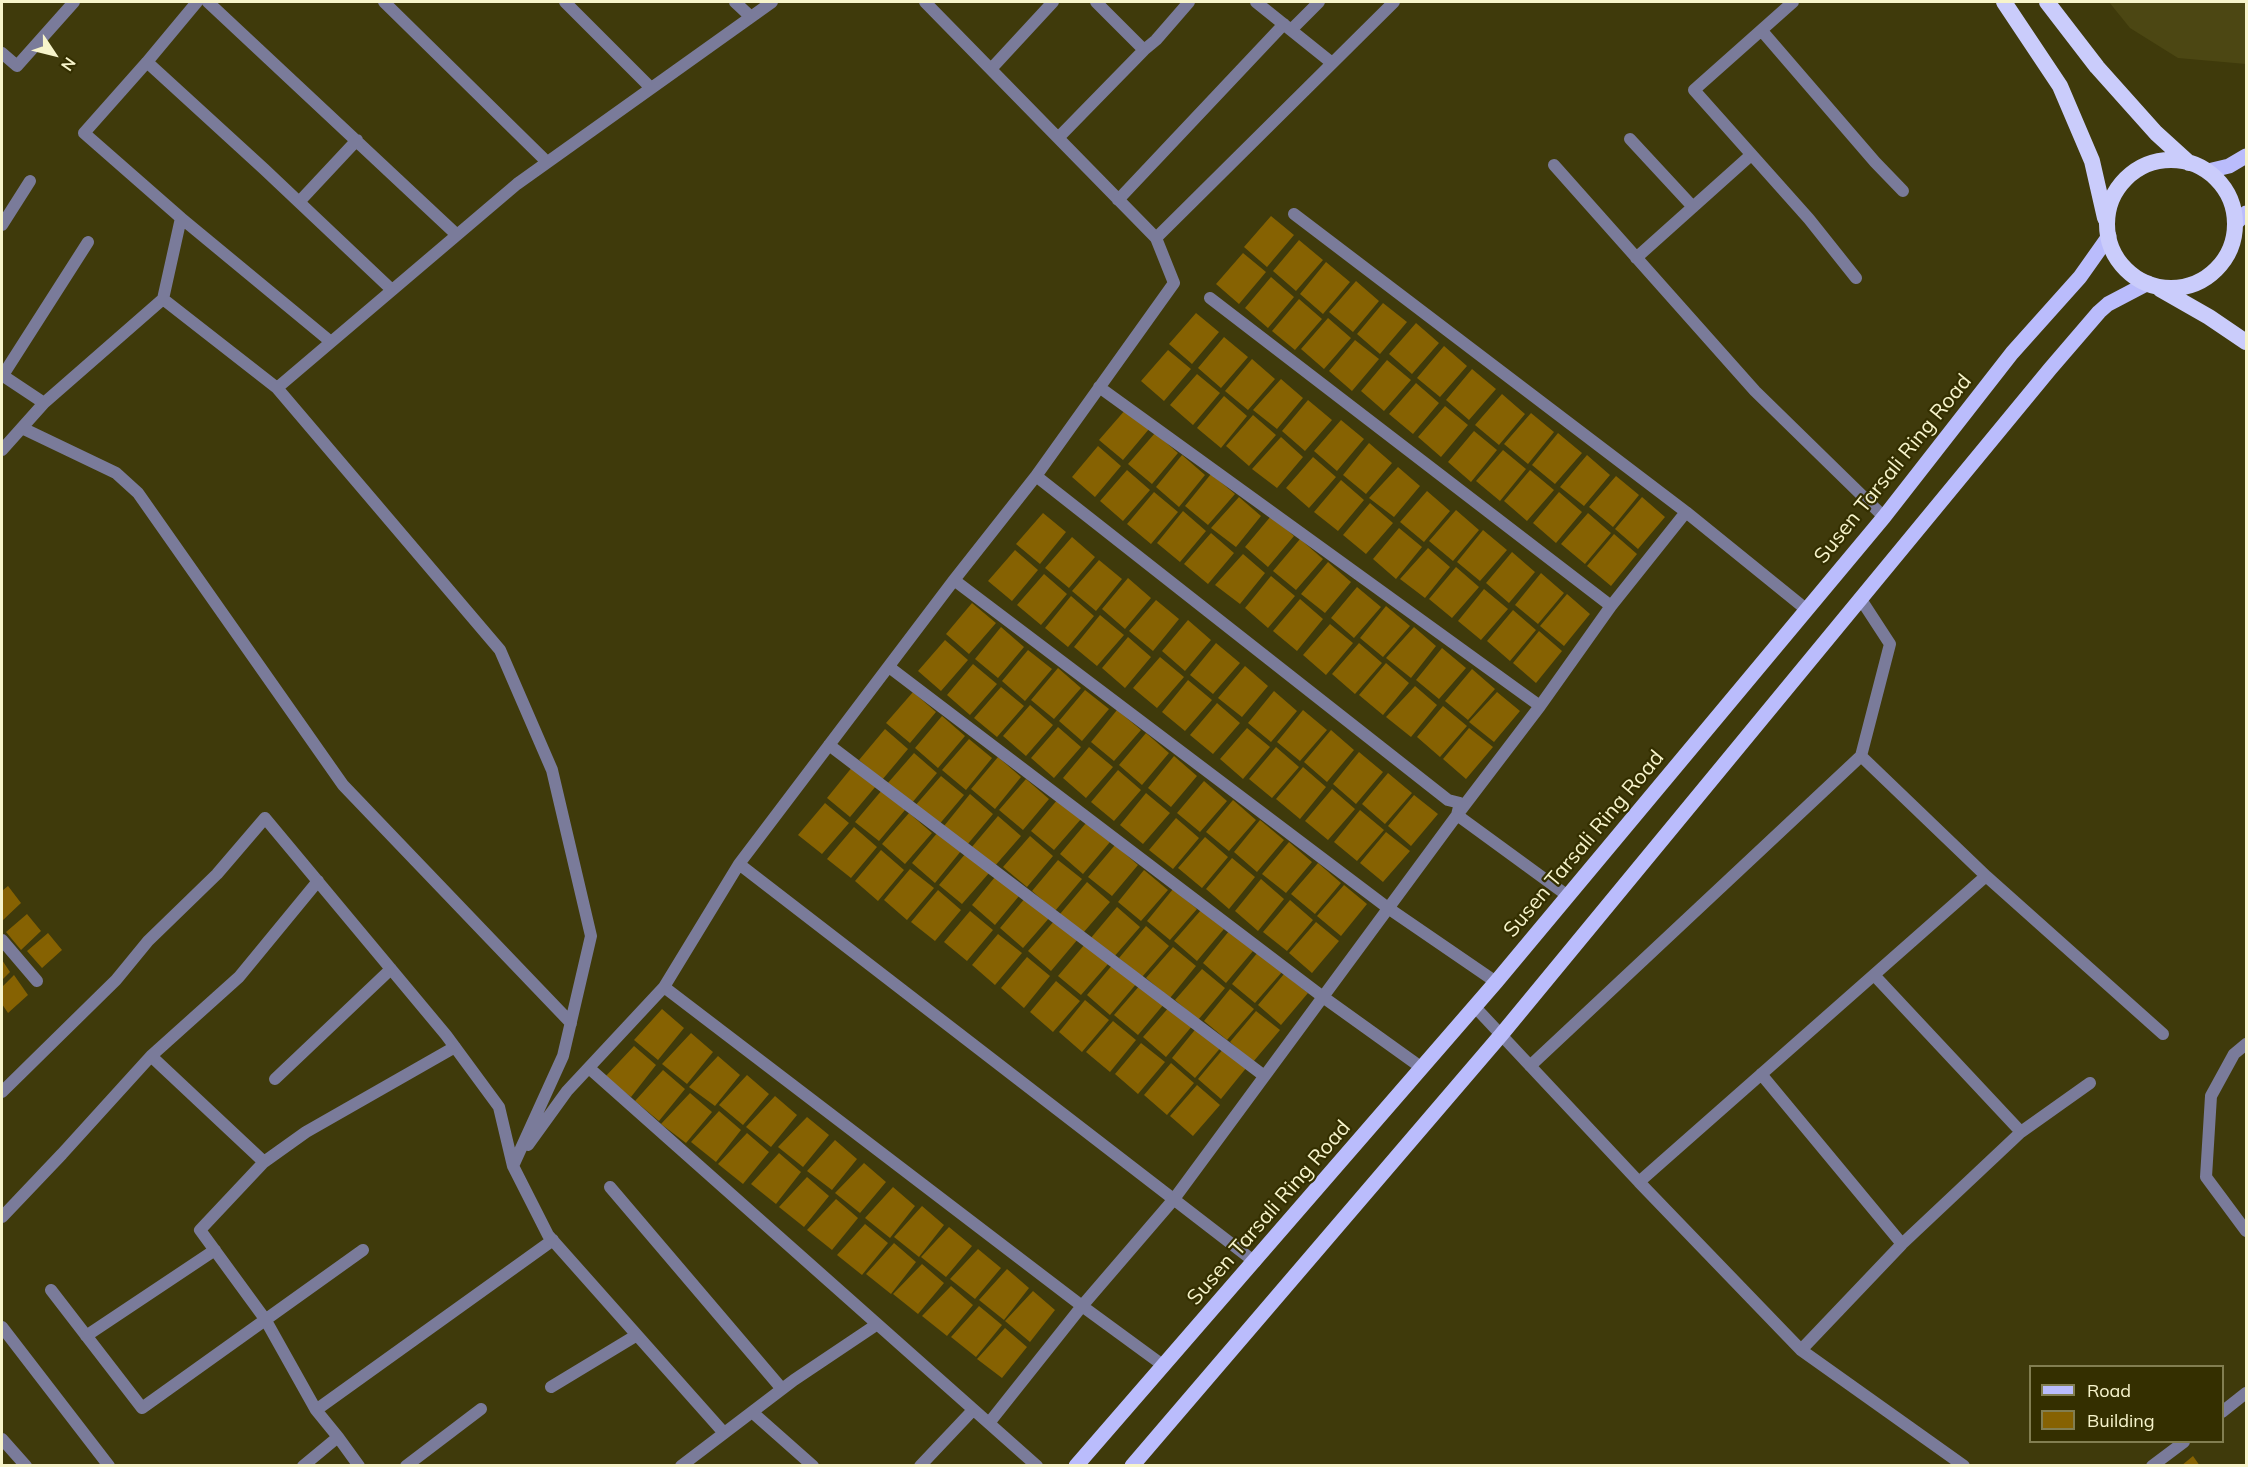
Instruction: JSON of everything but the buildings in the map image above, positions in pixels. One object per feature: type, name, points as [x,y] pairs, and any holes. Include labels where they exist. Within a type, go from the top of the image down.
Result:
[{"type":"highway","points":[[2004,2],[2060,86],[2092,161],[2111,246],[2121,264],[2136,278],[2209,317],[2247,342]]},
{"type":"highway","points":[[2047,2],[2097,67],[2156,133],[2189,162],[2208,171],[2223,185],[2239,222],[2247,251]]},
{"type":"highway","points":[[2108,231],[2110,206],[2118,188],[2132,173],[2150,164],[2169,160],[2189,162]]},
{"type":"highway","points":[[2151,285],[2174,289],[2193,285],[2210,275],[2224,261],[2233,243],[2239,222]]},
{"type":"main road","points":[[2208,171],[2229,166],[2247,156]]},
{"type":"main road","name":"Susen Tarsali Ring Road","points":[[1076,1466],[1475,1008],[1884,517],[2012,353],[2080,277],[2108,231]]},
{"type":"main road","points":[[1132,1466],[1501,1035],[1860,598],[2099,312],[2151,285]]},
{"type":"street","points":[[2,53],[17,66],[75,2]]},
{"type":"street","points":[[197,2],[84,133],[181,218],[331,342]]},
{"type":"street","points":[[208,2],[457,235]]},
{"type":"street","points":[[384,2],[548,162]]},
{"type":"street","points":[[565,2],[651,88]]},
{"type":"street","points":[[735,2],[751,17]]},
{"type":"street","points":[[277,388],[517,184],[772,2]]},
{"type":"street","points":[[991,69],[1053,2]]},
{"type":"street","points":[[1096,2],[1144,50]]},
{"type":"street","points":[[1058,138],[1156,40],[1189,2]]},
{"type":"street","points":[[1256,2],[1332,63]]},
{"type":"street","points":[[1118,200],[1287,27],[1319,2]]},
{"type":"street","points":[[1156,238],[1394,2]]},
{"type":"street","points":[[1793,2],[1694,90],[1809,219],[1856,278]]},
{"type":"street","points":[[513,1166],[567,1091],[664,987],[739,864],[888,666],[1036,476],[1174,283],[1156,238],[929,3]]},
{"type":"street","points":[[1762,31],[1875,162],[1903,191]]},
{"type":"street","points":[[147,62],[392,290]]},
{"type":"street","points":[[1630,139],[1693,207]]},
{"type":"street","points":[[299,202],[357,140]]},
{"type":"street","points":[[1636,258],[1751,155]]},
{"type":"street","points":[[1554,165],[1755,391],[1884,517]]},
{"type":"street","points":[[2,225],[30,181]]},
{"type":"street","points":[[1294,214],[1686,512],[1807,610]]},
{"type":"street","points":[[2,450],[44,403],[163,298],[181,218]]},
{"type":"street","points":[[44,403],[2,375],[88,242]]},
{"type":"street","points":[[163,298],[277,388],[500,650],[552,770],[591,936],[563,1056],[513,1166]]},
{"type":"street","points":[[1210,298],[1611,606]]},
{"type":"street","points":[[1099,387],[1540,706]]},
{"type":"street","points":[[22,428],[116,473],[138,493],[343,785],[571,1023]]},
{"type":"street","points":[[1036,476],[1448,800],[1460,803],[1457,815]]},
{"type":"street","points":[[989,1423],[1082,1306],[1174,1199],[1263,1075],[1540,706],[1611,606],[1686,512]]},
{"type":"street","points":[[954,580],[1388,908],[1496,982]]},
{"type":"street","points":[[1530,1066],[1861,756],[1890,644],[1860,598]]},
{"type":"street","points":[[888,666],[1323,997],[1422,1068]]},
{"type":"street","points":[[829,745],[1263,1075]]},
{"type":"street","points":[[1861,756],[1986,876],[2163,1034]]},
{"type":"street","points":[[1457,815],[1568,896]]},
{"type":"street","points":[[2,1092],[116,980],[148,942],[217,874],[266,818],[455,1047],[499,1107],[513,1166],[553,1240],[724,1433]]},
{"type":"street","points":[[739,864],[1255,1262]]},
{"type":"street","points":[[1639,1182],[1986,876]]},
{"type":"street","points":[[2,1217],[151,1056],[239,977],[318,881]]},
{"type":"street","points":[[2,940],[37,981]]},
{"type":"street","points":[[275,1079],[391,969]]},
{"type":"street","points":[[1874,975],[2021,1132]]},
{"type":"street","points":[[664,987],[1164,1366]]},
{"type":"street","points":[[1475,1008],[1801,1350],[1964,1466]]},
{"type":"street","points":[[2247,1044],[2234,1054],[2211,1096],[2205,1177],[2247,1230]]},
{"type":"street","points":[[359,1466],[316,1410],[265,1319],[200,1230],[264,1162],[306,1132],[455,1047]]},
{"type":"street","points":[[151,1056],[264,1162]]},
{"type":"street","points":[[589,1068],[1037,1466]]},
{"type":"street","points":[[1761,1074],[1902,1244]]},
{"type":"street","points":[[1801,1350],[1902,1244],[2021,1132],[2090,1083]]},
{"type":"street","points":[[610,1187],[782,1389]]},
{"type":"street","points":[[316,1410],[553,1240]]},
{"type":"street","points":[[86,1336],[215,1250]]},
{"type":"street","points":[[51,1290],[142,1408],[363,1250]]},
{"type":"street","points":[[681,1466],[782,1389],[876,1325]]},
{"type":"street","points":[[2,1327],[109,1466]]},
{"type":"street","points":[[552,1387],[637,1335]]},
{"type":"street","points":[[2224,1411],[2247,1394]]},
{"type":"street","points":[[406,1466],[481,1409]]},
{"type":"street","points":[[920,1466],[973,1410]]},
{"type":"street","points":[[752,1412],[813,1466]]},
{"type":"street","points":[[303,1466],[338,1437]]},
{"type":"street","points":[[2,1439],[26,1466]]},
{"type":"street","points":[[2152,1466],[2183,1443]]},
{"type":"shaded area","points":[[2109,2],[2246,2],[2246,64],[2178,58],[2130,28]]}]
